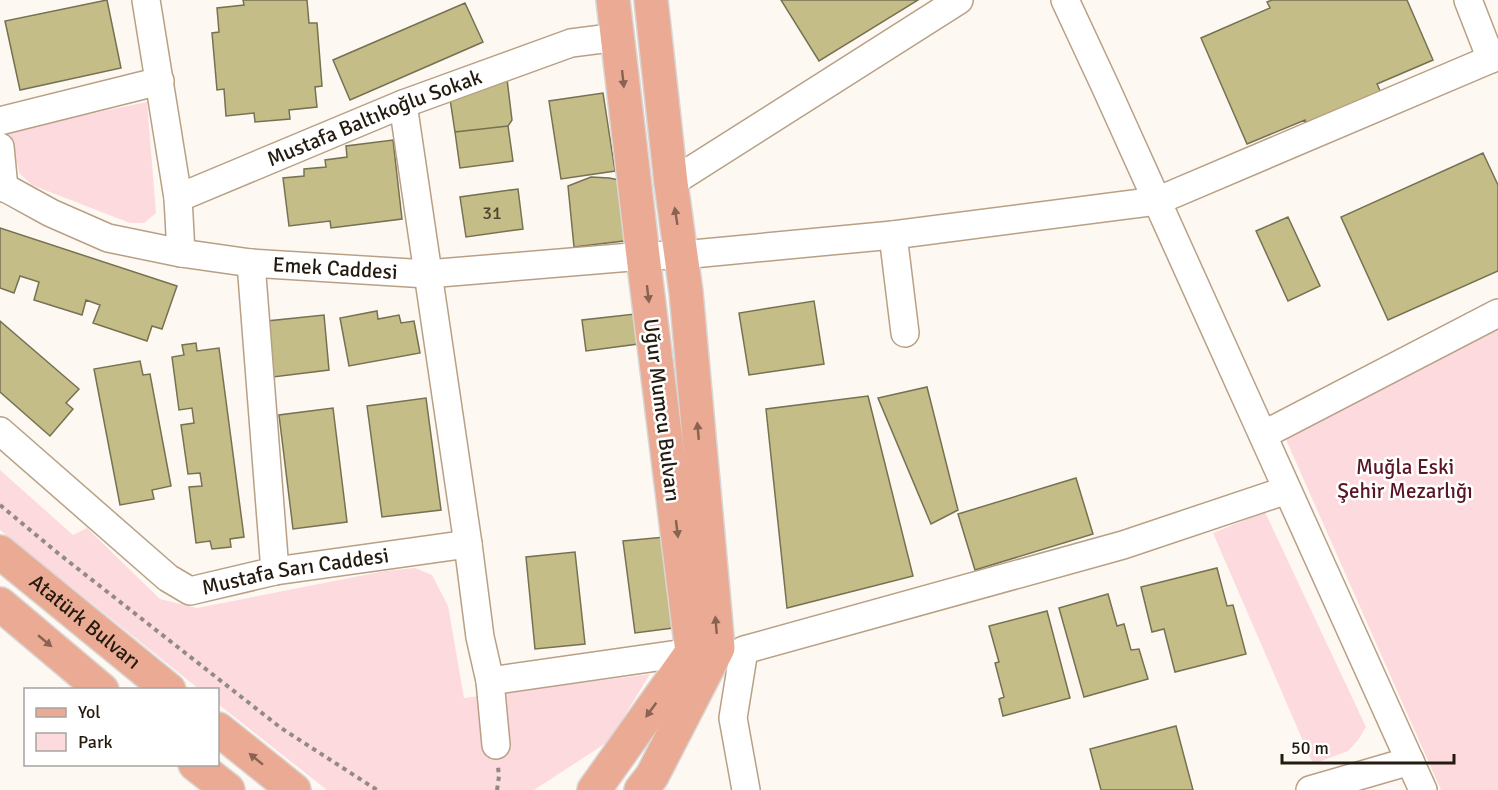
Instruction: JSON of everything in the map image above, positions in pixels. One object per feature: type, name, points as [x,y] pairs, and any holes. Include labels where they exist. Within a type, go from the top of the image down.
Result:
[{"type":"main road","name":"Uğur Mumcu Bulvarı","points":[[613,0],[692,652]]},
{"type":"main road","name":"Uğur Mumcu Bulvarı","points":[[641,790],[652,776],[717,648],[682,255],[671,183],[651,0]]},
{"type":"main road","name":"Atatürk Bulvarı","points":[[0,552],[167,688]]},
{"type":"main road","name":"Atatürk Bulvarı","points":[[0,604],[100,688]]},
{"type":"main road","points":[[594,790],[692,652]]},
{"type":"main road","points":[[219,730],[294,790]]},
{"type":"main road","points":[[196,766],[228,790]]},
{"type":"street","points":[[146,0],[177,198],[181,253]]},
{"type":"street","points":[[671,183],[959,0]]},
{"type":"street","points":[[1065,0],[1423,790]]},
{"type":"street","points":[[1468,0],[1495,57]]},
{"type":"street","name":"Mustafa Baltıkoğlu Sokak","points":[[177,198],[403,104],[571,43],[618,37]]},
{"type":"street","name":"Emek Caddesi","points":[[2,187],[51,213],[108,238],[181,253],[251,263],[427,274],[643,256],[682,255],[893,236],[1157,201],[1495,57]]},
{"type":"street","points":[[0,121],[160,81]]},
{"type":"street","points":[[403,104],[480,637],[490,681],[496,745]]},
{"type":"street","points":[[0,147],[2,187]]},
{"type":"street","points":[[893,236],[905,333]]},
{"type":"street","points":[[251,263],[275,572]]},
{"type":"street","points":[[1263,435],[1498,313]]},
{"type":"street","name":"Mustafa Sarı Caddesi","points":[[0,431],[168,578],[190,591],[275,572],[468,544]]},
{"type":"street","points":[[746,790],[734,718],[744,650],[1124,545],[1287,490]]},
{"type":"street","points":[[490,681],[692,652]]},
{"type":"street","points":[[1310,790],[1410,761]]},
{"type":"path","points":[[0,505],[281,728],[377,790]]},
{"type":"green space","points":[[147,102],[156,213],[144,223],[130,223],[32,185],[20,174],[7,131]]},
{"type":"green space","name":"Muğla Eski Şehir Mezarlığı","points":[[1498,325],[1498,790],[1441,790],[1284,435]]},
{"type":"green space","points":[[0,470],[73,535],[87,528],[160,599],[197,608],[385,571],[415,568],[432,575],[448,606],[464,698],[650,674],[609,741],[534,790],[327,790],[219,705],[219,688],[198,688],[0,530]]},
{"type":"green space","points":[[1265,512],[1366,727],[1348,751],[1313,764],[1213,533]]},
{"type":"building","points":[[107,0],[121,68],[20,90],[5,21]]},
{"type":"building","points":[[243,0],[307,0],[309,23],[317,23],[322,86],[315,87],[317,107],[289,110],[290,119],[255,122],[254,113],[226,116],[224,89],[217,90],[212,33],[219,32],[217,8],[244,5]]},
{"type":"building","points":[[781,0],[918,0],[819,61]]},
{"type":"building","points":[[1272,0],[1407,0],[1433,60],[1377,84],[1382,95],[1308,127],[1305,120],[1247,144],[1201,38],[1270,8],[1267,2]]},
{"type":"building","points":[[465,3],[483,42],[350,100],[333,60]]},
{"type":"building","points":[[507,79],[512,120],[508,126],[455,132],[450,99]]},
{"type":"building","points":[[603,93],[615,171],[561,179],[549,101]]},
{"type":"building","points":[[508,126],[513,161],[460,168],[455,132]]},
{"type":"building","points":[[393,140],[402,219],[331,228],[330,221],[289,226],[283,178],[304,176],[304,169],[326,167],[325,160],[347,157],[346,146]]},
{"type":"building","points":[[1483,153],[1498,185],[1498,271],[1388,320],[1341,217]]},
{"type":"building","points":[[591,177],[624,181],[632,240],[574,247],[568,186]]},
{"type":"building","points":[[518,189],[523,229],[466,237],[460,197]]},
{"type":"building","points":[[1288,217],[1320,286],[1288,301],[1256,231]]},
{"type":"building","points":[[0,228],[177,286],[162,329],[152,326],[147,341],[93,323],[100,305],[86,300],[82,315],[34,300],[39,282],[20,276],[14,293],[0,288]]},
{"type":"building","points":[[814,301],[824,364],[749,375],[739,313]]},
{"type":"building","points":[[377,311],[378,319],[399,315],[401,323],[414,321],[420,353],[349,366],[340,318]]},
{"type":"building","points":[[635,314],[638,344],[586,351],[582,320]]},
{"type":"building","points":[[324,315],[329,370],[273,377],[267,321]]},
{"type":"building","points":[[0,321],[79,389],[66,403],[73,409],[50,436],[0,392]]},
{"type":"building","points":[[196,343],[197,351],[219,348],[244,537],[230,539],[231,547],[212,549],[210,541],[196,543],[189,487],[202,486],[200,473],[188,474],[181,425],[194,423],[192,408],[179,410],[172,357],[184,355],[182,345]]},
{"type":"building","points":[[140,361],[143,375],[150,374],[171,486],[152,490],[154,499],[120,505],[94,369]]},
{"type":"building","points":[[927,387],[958,510],[931,524],[878,398]]},
{"type":"building","points":[[868,396],[913,576],[787,608],[766,409]]},
{"type":"building","points":[[426,398],[441,510],[382,517],[367,406]]},
{"type":"building","points":[[333,408],[347,522],[293,529],[279,415]]},
{"type":"building","points":[[1076,478],[1093,534],[975,570],[958,514]]},
{"type":"building","points":[[665,537],[673,628],[635,633],[623,541]]},
{"type":"building","points":[[575,552],[585,644],[535,649],[526,557]]},
{"type":"building","points":[[1217,568],[1227,606],[1233,605],[1246,654],[1175,672],[1164,629],[1152,632],[1141,587]]},
{"type":"building","points":[[1108,594],[1117,626],[1124,624],[1131,650],[1139,649],[1148,679],[1084,697],[1059,608]]},
{"type":"building","points":[[1047,611],[1070,698],[1003,716],[999,699],[1004,697],[995,663],[999,662],[989,626]]},
{"type":"building","points":[[1176,726],[1193,790],[1101,790],[1090,749]]}]
